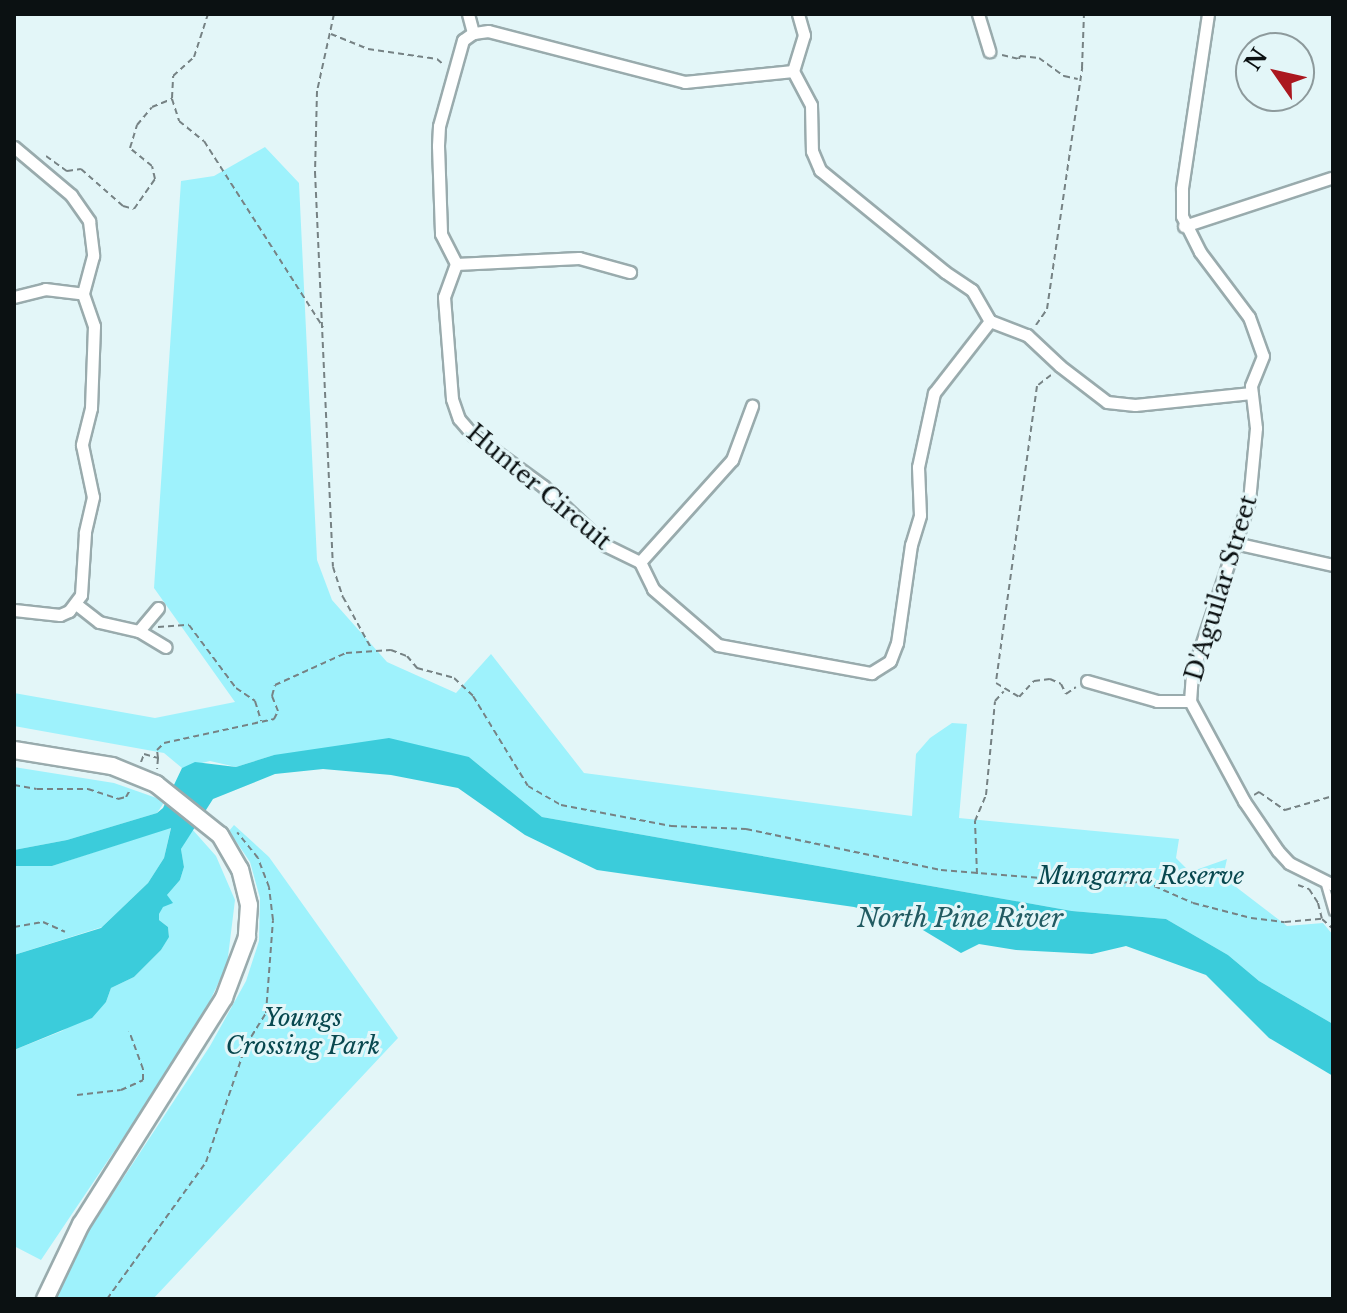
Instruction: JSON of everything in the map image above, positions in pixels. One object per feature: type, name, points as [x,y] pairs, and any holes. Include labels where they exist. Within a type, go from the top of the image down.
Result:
[{"type":"main road","points":[[14,750],[112,766],[149,779],[203,819],[229,848],[247,891],[247,937],[240,961],[209,1026],[81,1224],[45,1299]]},
{"type":"street","points":[[468,14],[473,33]]},
{"type":"street","points":[[798,14],[804,35],[793,71],[811,105],[812,151],[820,170],[933,263],[972,290],[990,321],[1027,335],[1096,395],[1122,405],[1251,393],[1263,356],[1256,329],[1184,226],[1182,189],[1208,14]]},
{"type":"street","points":[[978,14],[989,51]]},
{"type":"street","points":[[630,272],[579,258],[456,264],[441,234],[443,206],[438,146],[458,47],[473,33],[488,31],[685,82],[793,71]]},
{"type":"street","points":[[14,147],[71,195],[89,221],[93,256],[83,294],[94,326],[91,408],[82,445],[93,497],[85,533],[83,584],[76,604],[60,615],[14,610]]},
{"type":"street","points":[[1184,226],[1331,178]]},
{"type":"street","name":"Hunter Circuit","points":[[456,264],[444,297],[452,399],[459,419],[473,435],[543,486],[605,545],[640,562],[653,589],[718,645],[863,673],[885,667],[897,643],[911,545],[920,515],[918,467],[934,393],[990,321]]},
{"type":"street","points":[[14,297],[45,289],[83,294]]},
{"type":"street","name":"D'Aguilar Street","points":[[1251,393],[1256,415],[1254,476],[1192,673],[1190,701],[1244,801],[1283,857],[1328,883]]},
{"type":"street","points":[[640,562],[732,460],[746,430],[752,406]]},
{"type":"street","points":[[1235,543],[1333,565]]},
{"type":"street","points":[[76,604],[99,622],[139,631],[166,647]]},
{"type":"street","points":[[139,631],[158,608]]},
{"type":"street","points":[[1087,681],[1157,701],[1190,701]]},
{"type":"lane","points":[[1328,883],[1333,912]]},
{"type":"path","points":[[208,14],[194,57],[173,76],[172,99],[179,121],[204,141],[323,328]]},
{"type":"path","points":[[334,14],[317,91],[315,172],[333,567],[343,597],[372,649]]},
{"type":"path","points":[[1027,335],[1047,309],[1080,79],[1084,14]]},
{"type":"path","points":[[330,34],[354,40],[368,49],[437,59],[453,68]]},
{"type":"path","points":[[989,51],[1019,59],[1020,56],[1039,58],[1064,76],[1080,79]]},
{"type":"path","points":[[46,156],[67,171],[81,169],[123,206],[134,209],[155,179],[152,166],[130,148],[137,125],[152,107],[172,99]]},
{"type":"path","points":[[1060,366],[1037,386],[996,683],[1004,691],[1019,697],[1034,681],[1050,679],[1061,684],[1066,694],[1087,681]]},
{"type":"path","points":[[139,631],[189,625],[236,688],[255,701],[262,722]]},
{"type":"path","points":[[159,772],[158,748],[164,743],[274,719],[278,711],[272,696],[275,685],[346,653],[391,650],[407,656],[417,668],[454,678],[473,696],[508,748],[528,786],[561,805],[671,826],[746,829],[977,875],[998,873],[1103,883],[1145,882],[1193,903],[1251,918],[1285,922],[1322,919]]},
{"type":"path","points":[[977,875],[975,821],[986,795],[995,701],[1004,691]]},
{"type":"path","points":[[140,763],[144,754],[158,758]]},
{"type":"path","points":[[14,785],[37,789],[88,789],[118,799],[128,795],[133,783]]},
{"type":"path","points":[[1244,801],[1259,792],[1285,810],[1333,796]]},
{"type":"path","points":[[107,1299],[202,1170],[246,1045],[266,1013],[273,920],[269,887],[258,858],[235,830]]},
{"type":"path","points":[[1298,885],[1309,889],[1318,903],[1322,919],[1333,929]]},
{"type":"path","points":[[14,927],[43,922],[65,932]]},
{"type":"path","points":[[77,1095],[110,1092],[142,1082],[143,1069],[129,1031]]},
{"type":"green space","name":"Mungarra Reserve","points":[[265,147],[299,183],[317,560],[332,600],[387,662],[456,693],[491,654],[584,773],[912,816],[916,754],[930,738],[952,723],[967,724],[959,818],[1179,839],[1176,858],[1190,872],[1227,859],[1223,877],[1287,926],[1323,923],[1333,935],[1333,1024],[1259,981],[1228,955],[1166,919],[1072,911],[542,817],[469,757],[274,755],[236,767],[210,761],[182,768],[164,753],[14,726],[14,693],[155,718],[235,702],[154,588],[181,181],[214,176]]},
{"type":"green space","points":[[14,767],[114,783],[165,801],[157,813],[67,840],[14,850]]},
{"type":"green space","name":"Youngs Crossing Park","points":[[234,825],[269,857],[398,1038],[153,1299],[54,1299],[74,1253],[210,1046],[246,981],[259,941],[260,898],[250,862],[229,831]]},
{"type":"green space","points":[[171,827],[164,858],[148,883],[102,927],[14,955],[14,866],[52,866]]},
{"type":"green space","name":"Youngs Crossing Park","points":[[192,829],[216,856],[235,900],[227,965],[197,1028],[41,1260],[14,1246],[14,1050],[62,1031],[106,1002],[111,988],[134,977],[161,950],[169,936],[168,927],[159,920],[159,914],[167,895],[180,880],[184,867],[181,849]]},
{"type":"water","name":"North Pine River","points":[[389,738],[469,757],[542,817],[1072,911],[1166,919],[1228,955],[1259,981],[1333,1024],[1333,1076],[1269,1038],[1206,975],[1126,946],[1092,954],[1016,950],[979,944],[961,953],[913,924],[854,907],[597,870],[525,835],[458,788],[391,775],[323,769],[275,774],[213,799],[181,849],[184,867],[180,880],[167,895],[173,903],[163,907],[159,914],[159,920],[168,927],[169,937],[161,950],[134,977],[111,988],[106,1002],[92,1018],[14,1050],[14,955],[101,928],[148,883],[164,858],[171,828],[52,866],[14,866],[14,850],[67,840],[157,813],[163,808],[182,768],[195,762],[236,767],[274,755]]}]
